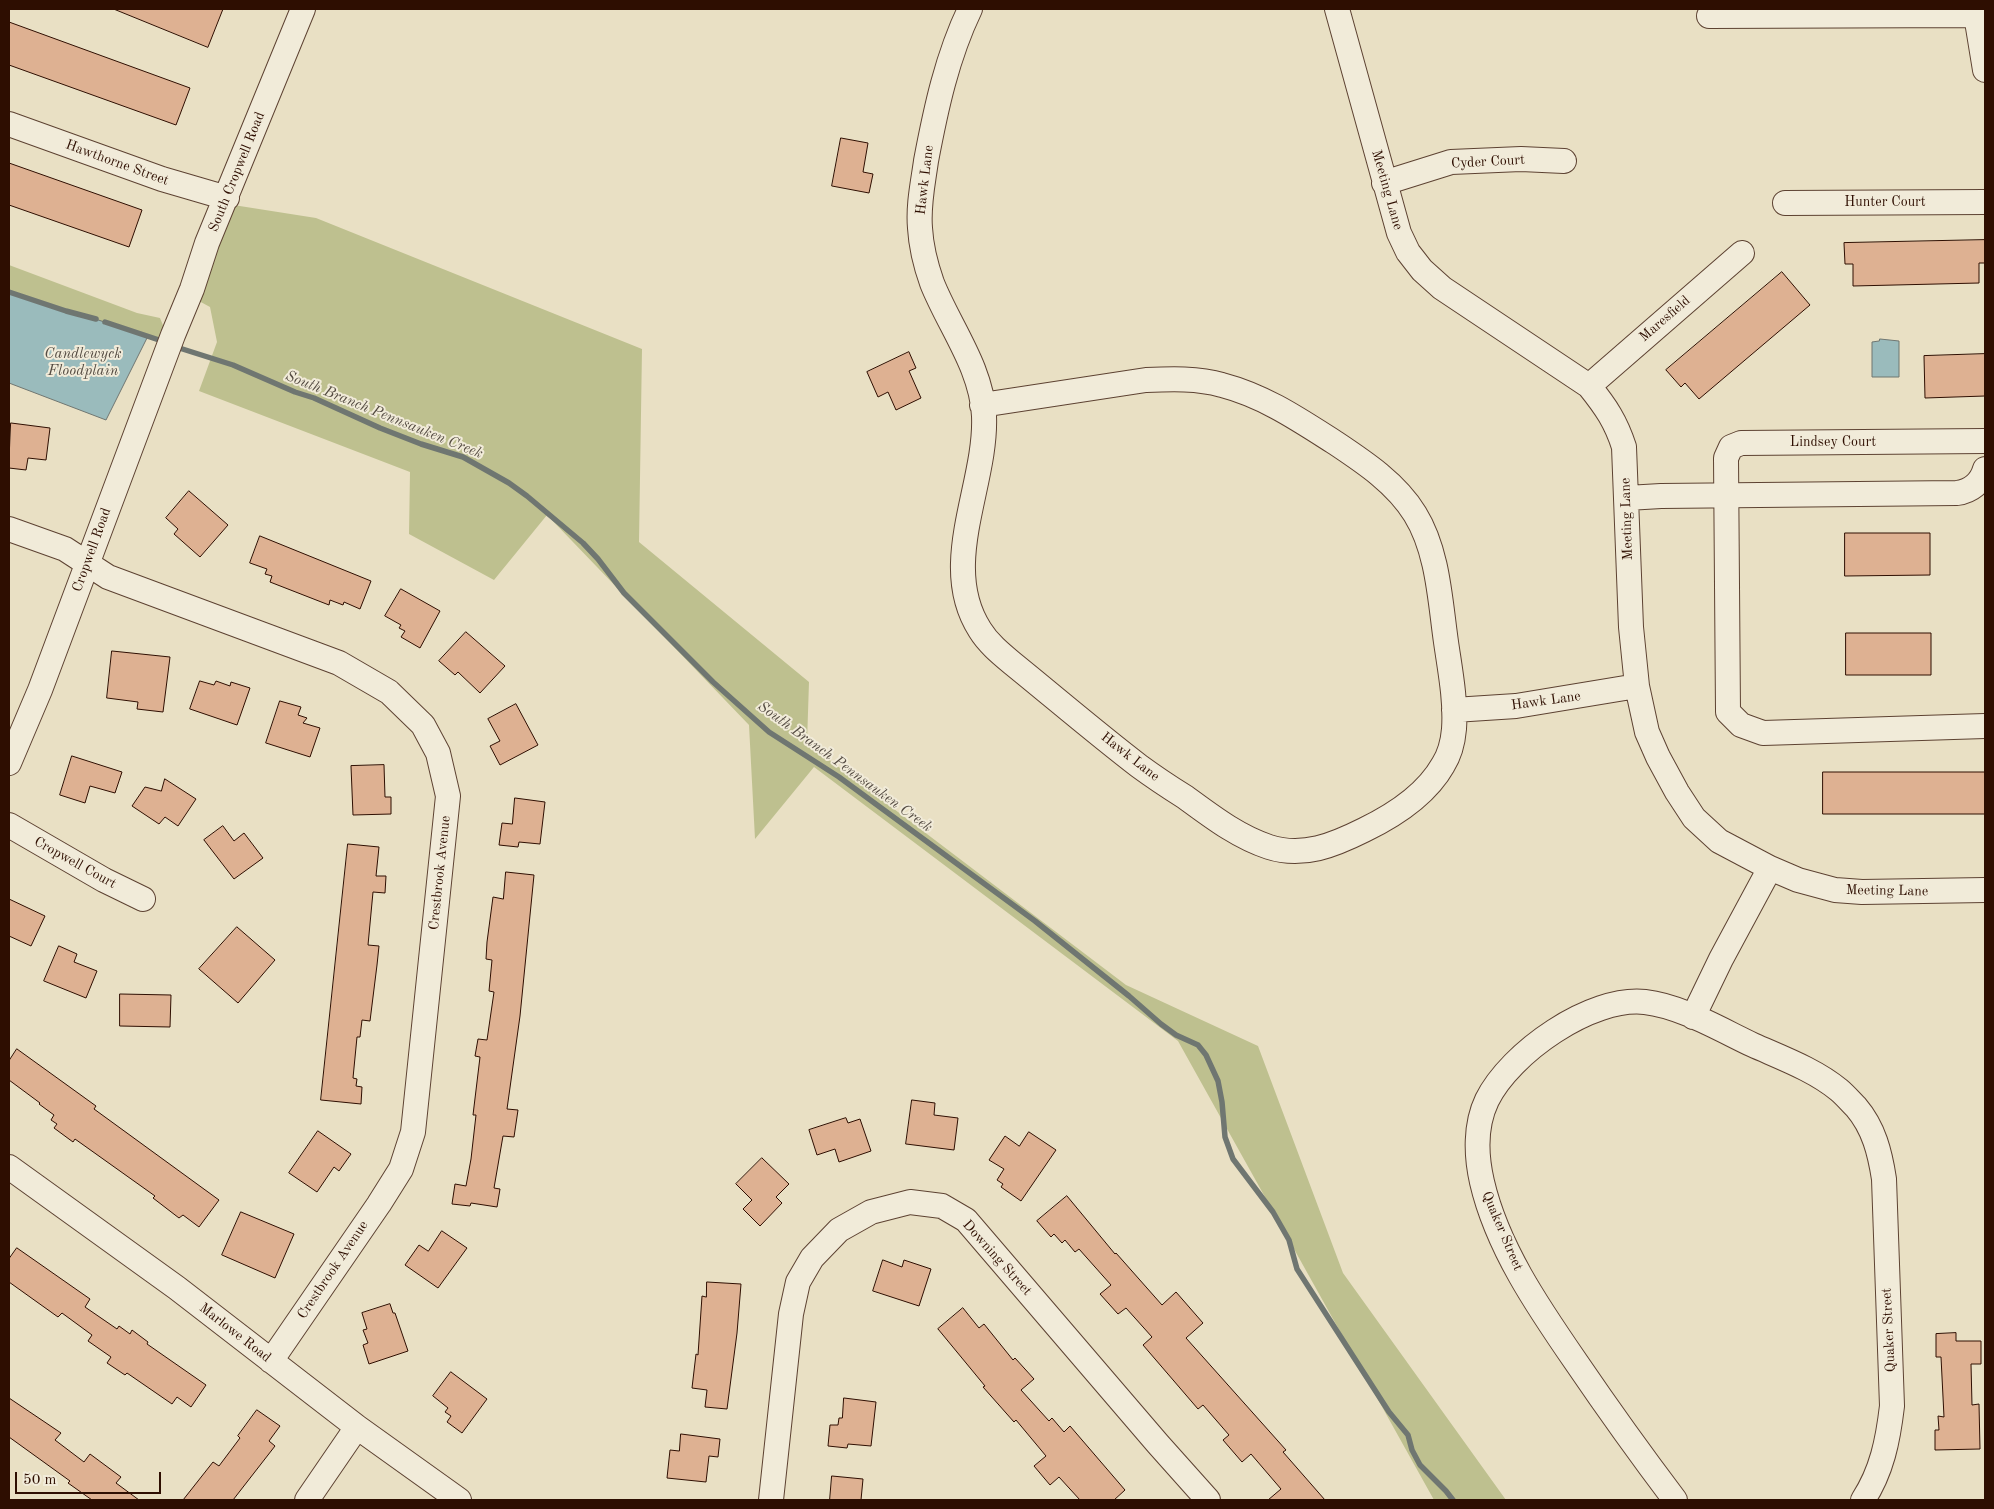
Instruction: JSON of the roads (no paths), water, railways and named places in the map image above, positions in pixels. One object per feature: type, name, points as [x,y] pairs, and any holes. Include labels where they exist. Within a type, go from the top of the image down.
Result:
[{"type":"street","name":"South Cropwell Road","points":[[172,335],[192,289],[207,243],[227,198],[302,9]]},
{"type":"street","name":"Hawk Lane","points":[[970,9],[950,57],[942,85],[920,200],[920,228],[924,254],[932,281],[973,371],[982,405],[984,438],[969,520],[964,561],[965,584],[970,608],[980,630],[994,648],[1110,744],[1226,826],[1247,838],[1270,847],[1292,852],[1335,844],[1395,813],[1430,783],[1443,766],[1451,748],[1454,731],[1454,710],[1442,614],[1432,558],[1426,536],[1416,515],[1403,497],[1369,466],[1287,412],[1220,384],[1171,379],[1146,380],[982,405]]},
{"type":"street","name":"Meeting Lane","points":[[1337,9],[1384,183],[1399,233],[1408,252],[1422,270],[1442,288],[1589,386],[1607,407],[1618,427],[1624,447],[1631,627],[1637,686],[1651,741],[1677,792],[1694,818],[1719,841],[1770,868],[1798,880],[1844,891],[1862,892],[1985,890]]},
{"type":"street","points":[[1709,16],[1980,14],[1985,70]]},
{"type":"street","name":"Hawthorne Street","points":[[9,124],[162,179],[227,198]]},
{"type":"street","name":"Cyder Court","points":[[1384,183],[1452,162],[1521,159],[1564,161]]},
{"type":"street","name":"Hunter Court","points":[[1785,203],[1985,202]]},
{"type":"street","name":"Maresfield","points":[[1589,386],[1742,253]]},
{"type":"street","name":"Cropwell Road","points":[[9,763],[40,690],[172,335]]},
{"type":"street","name":"Lindsey Court","points":[[1985,441],[1740,443],[1731,447],[1726,457],[1728,712],[1742,725],[1763,733],[1985,726]]},
{"type":"street","points":[[1627,498],[1960,492],[1974,486],[1981,478],[1985,469]]},
{"type":"street","name":"Crestbrook Avenue","points":[[9,529],[64,549],[108,577],[339,663],[389,692],[423,725],[438,753],[448,796],[413,1132],[401,1168],[379,1204],[271,1361]]},
{"type":"street","name":"Hawk Lane","points":[[1454,710],[1525,704],[1637,686]]},
{"type":"street","name":"Cropwell Court","points":[[9,825],[104,880],[143,899]]},
{"type":"street","points":[[1693,1017],[1721,959],[1770,868]]},
{"type":"street","name":"Quaker Street","points":[[1675,1500],[1636,1448],[1545,1317],[1514,1263],[1490,1208],[1482,1182],[1477,1154],[1479,1128],[1486,1101],[1500,1080],[1518,1060],[1572,1021],[1600,1007],[1622,1003],[1644,1002],[1665,1006],[1693,1017],[1795,1065],[1839,1090],[1857,1108],[1871,1129],[1880,1152],[1886,1205],[1892,1406],[1889,1435],[1882,1462],[1871,1489],[1864,1500]]},
{"type":"street","name":"Marlowe Road","points":[[9,1167],[177,1288],[357,1427],[459,1500]]},
{"type":"street","name":"Downing Street","points":[[771,1500],[791,1314],[798,1282],[812,1258],[839,1230],[871,1212],[910,1202],[942,1206],[966,1220],[1208,1500]]},
{"type":"street","points":[[307,1500],[357,1427]]},
{"type":"water","name":"Candlewyck Floodplain","points":[[9,292],[148,336],[106,420],[9,383]]},
{"type":"water","points":[[1880,339],[1899,341],[1899,377],[1872,377],[1872,342],[1879,341]]},
{"type":"waterway","name":"South Branch Pennsauken Creek","points":[[9,292],[96,319]]},
{"type":"waterway","name":"South Branch Pennsauken Creek","points":[[105,322],[165,342]]},
{"type":"waterway","name":"South Branch Pennsauken Creek","points":[[173,346],[233,365],[295,392],[314,398],[380,428],[421,444],[463,457],[509,483],[583,543],[624,593],[713,682],[769,732],[839,777],[1035,921],[1161,1024],[1176,1035],[1198,1045],[1206,1055],[1218,1081],[1225,1137],[1233,1159],[1273,1212],[1289,1240],[1297,1269],[1389,1412],[1408,1435],[1412,1450],[1420,1465],[1453,1500]]}]
